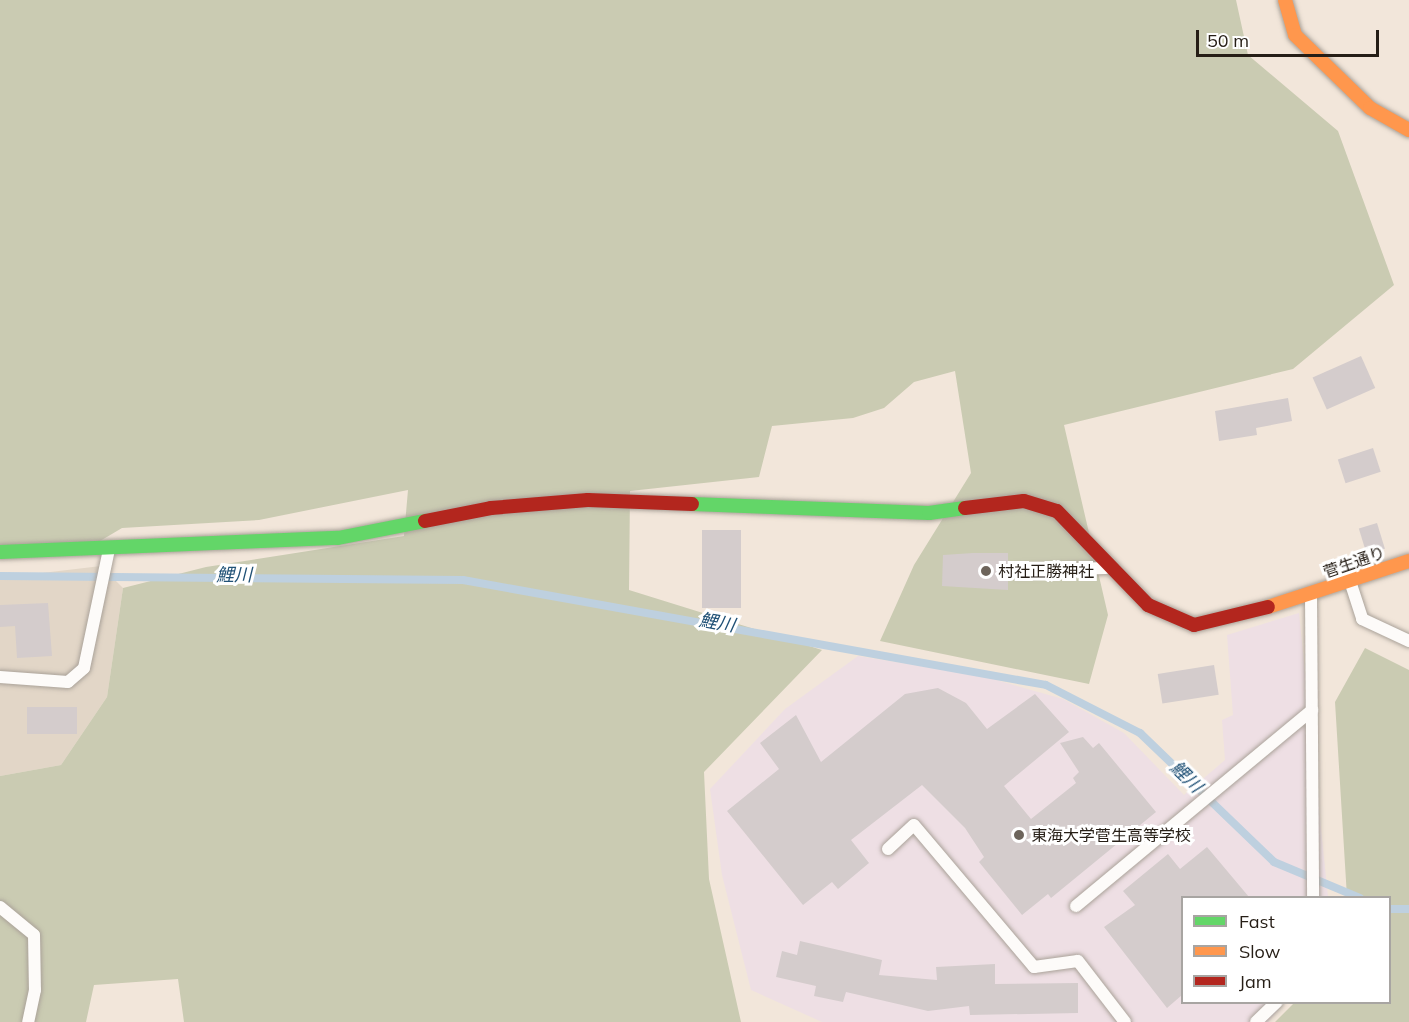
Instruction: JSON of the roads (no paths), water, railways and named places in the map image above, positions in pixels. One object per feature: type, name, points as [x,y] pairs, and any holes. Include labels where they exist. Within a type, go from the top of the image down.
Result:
[{"type":"street","points":[[1285,0],[1295,35],[1370,108],[1409,130]]},
{"type":"street","name":"菅生通り","points":[[0,552],[108,551],[338,538],[491,508],[588,500],[917,513],[1024,501],[1057,511],[1148,605],[1194,625],[1311,594],[1409,561]]},
{"type":"lane","points":[[0,677],[68,682],[84,668],[108,551]]},
{"type":"lane","points":[[1016,571],[1113,568]]},
{"type":"lane","points":[[1350,580],[1362,619],[1409,641]]},
{"type":"lane","points":[[1311,594],[1313,896]]},
{"type":"lane","points":[[1076,906],[1312,711]]},
{"type":"lane","points":[[888,849],[914,825],[1034,967],[1078,961],[1125,1022]]},
{"type":"lane","points":[[0,908],[34,936],[35,990],[28,1022]]},
{"type":"lane","points":[[1256,1022],[1275,1004]]},
{"type":"waterway","name":"鯉川","points":[[0,576],[463,580],[1046,685],[1140,733],[1274,862],[1355,896]]},
{"type":"waterway","name":"鯉川","points":[[1391,909],[1409,909]]},
{"type":"place","name":"村社正勝神社","points":[[986,571]]},
{"type":"place","name":"東海大学菅生高等学校","points":[[1019,835]]}]
